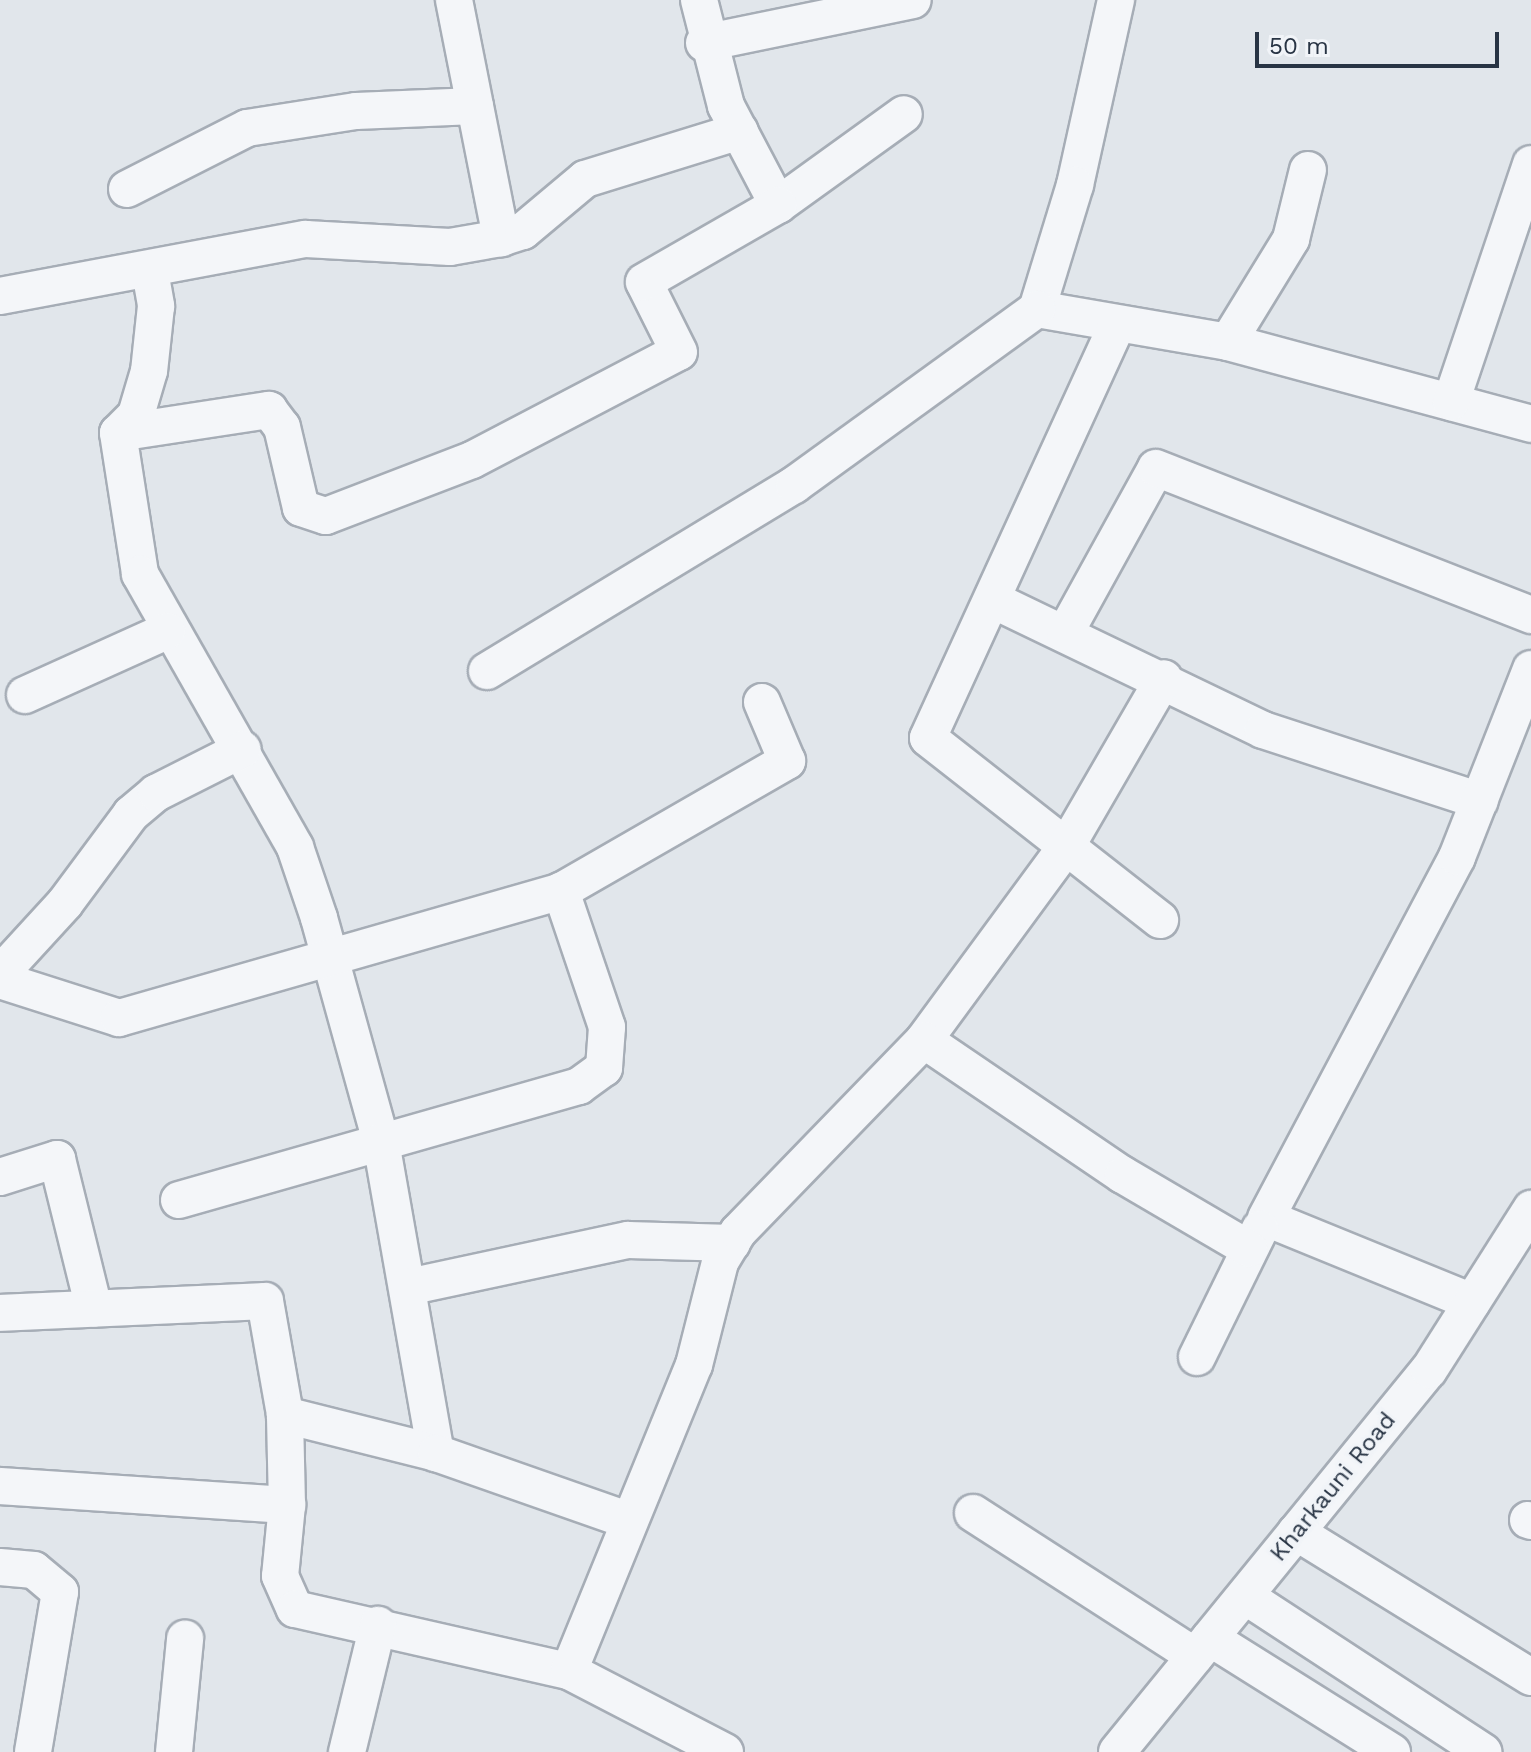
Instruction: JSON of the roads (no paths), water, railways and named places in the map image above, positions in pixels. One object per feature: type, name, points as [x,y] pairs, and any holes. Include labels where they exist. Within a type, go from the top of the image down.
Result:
[{"type":"street","points":[[454,0],[501,238]]},
{"type":"street","points":[[699,0],[704,43],[740,131],[778,205]]},
{"type":"street","points":[[704,43],[913,0]]},
{"type":"street","points":[[487,671],[794,485],[1037,309],[1075,185],[1116,0]]},
{"type":"street","points":[[127,189],[247,128],[356,111],[475,106]]},
{"type":"street","points":[[118,433],[269,410],[282,427],[301,508],[326,516],[472,460],[679,352],[644,282],[778,205],[904,114]]},
{"type":"street","points":[[0,296],[150,271],[306,239],[450,247],[501,238],[523,231],[585,179],[740,131]]},
{"type":"street","points":[[1451,402],[1531,164]]},
{"type":"street","points":[[1228,342],[1291,239],[1308,170]]},
{"type":"street","points":[[118,433],[136,415],[149,371],[156,306],[150,271]]},
{"type":"street","points":[[1037,309],[1228,342],[1531,424]]},
{"type":"street","points":[[1117,325],[995,601],[928,738],[1160,920]]},
{"type":"street","points":[[118,433],[140,574],[167,631],[243,749],[295,847],[331,960],[381,1142],[436,1453]]},
{"type":"street","points":[[1065,633],[1156,468],[1531,615]]},
{"type":"street","points":[[995,601],[1164,678],[1263,730],[1480,801]]},
{"type":"street","points":[[25,695],[167,631]]},
{"type":"street","points":[[1197,1357],[1258,1233],[1349,1073],[1480,801],[1531,669]]},
{"type":"street","points":[[569,1671],[627,1520],[694,1365],[720,1262],[732,1243],[924,1040],[1066,847],[1164,678]]},
{"type":"street","points":[[243,749],[156,793],[131,814],[65,903],[0,977],[119,1018],[331,960],[561,891],[787,761],[762,702]]},
{"type":"street","points":[[179,1200],[579,1086],[604,1068],[607,1027],[561,891]]},
{"type":"street","points":[[924,1040],[1123,1175],[1258,1233],[1472,1302]]},
{"type":"street","points":[[0,1177],[57,1159],[94,1309]]},
{"type":"street","name":"Kharkauni Road","points":[[1117,1752],[1429,1370],[1472,1302],[1521,1244],[1531,1209]]},
{"type":"street","points":[[408,1287],[628,1240],[732,1243]]},
{"type":"street","points":[[0,1313],[265,1301],[285,1415],[287,1505],[280,1576],[286,1602],[569,1671],[725,1752]]},
{"type":"street","points":[[285,1415],[436,1453],[627,1520]]},
{"type":"street","points":[[0,1486],[287,1505]]},
{"type":"street","points":[[973,1513],[1202,1647],[1392,1752]]},
{"type":"street","points":[[1296,1532],[1531,1677]]},
{"type":"street","points":[[0,1567],[34,1570],[60,1592],[33,1752]]},
{"type":"street","points":[[1245,1596],[1483,1752]]},
{"type":"street","points":[[347,1752],[378,1625]]},
{"type":"street","points":[[174,1752],[185,1639]]}]
